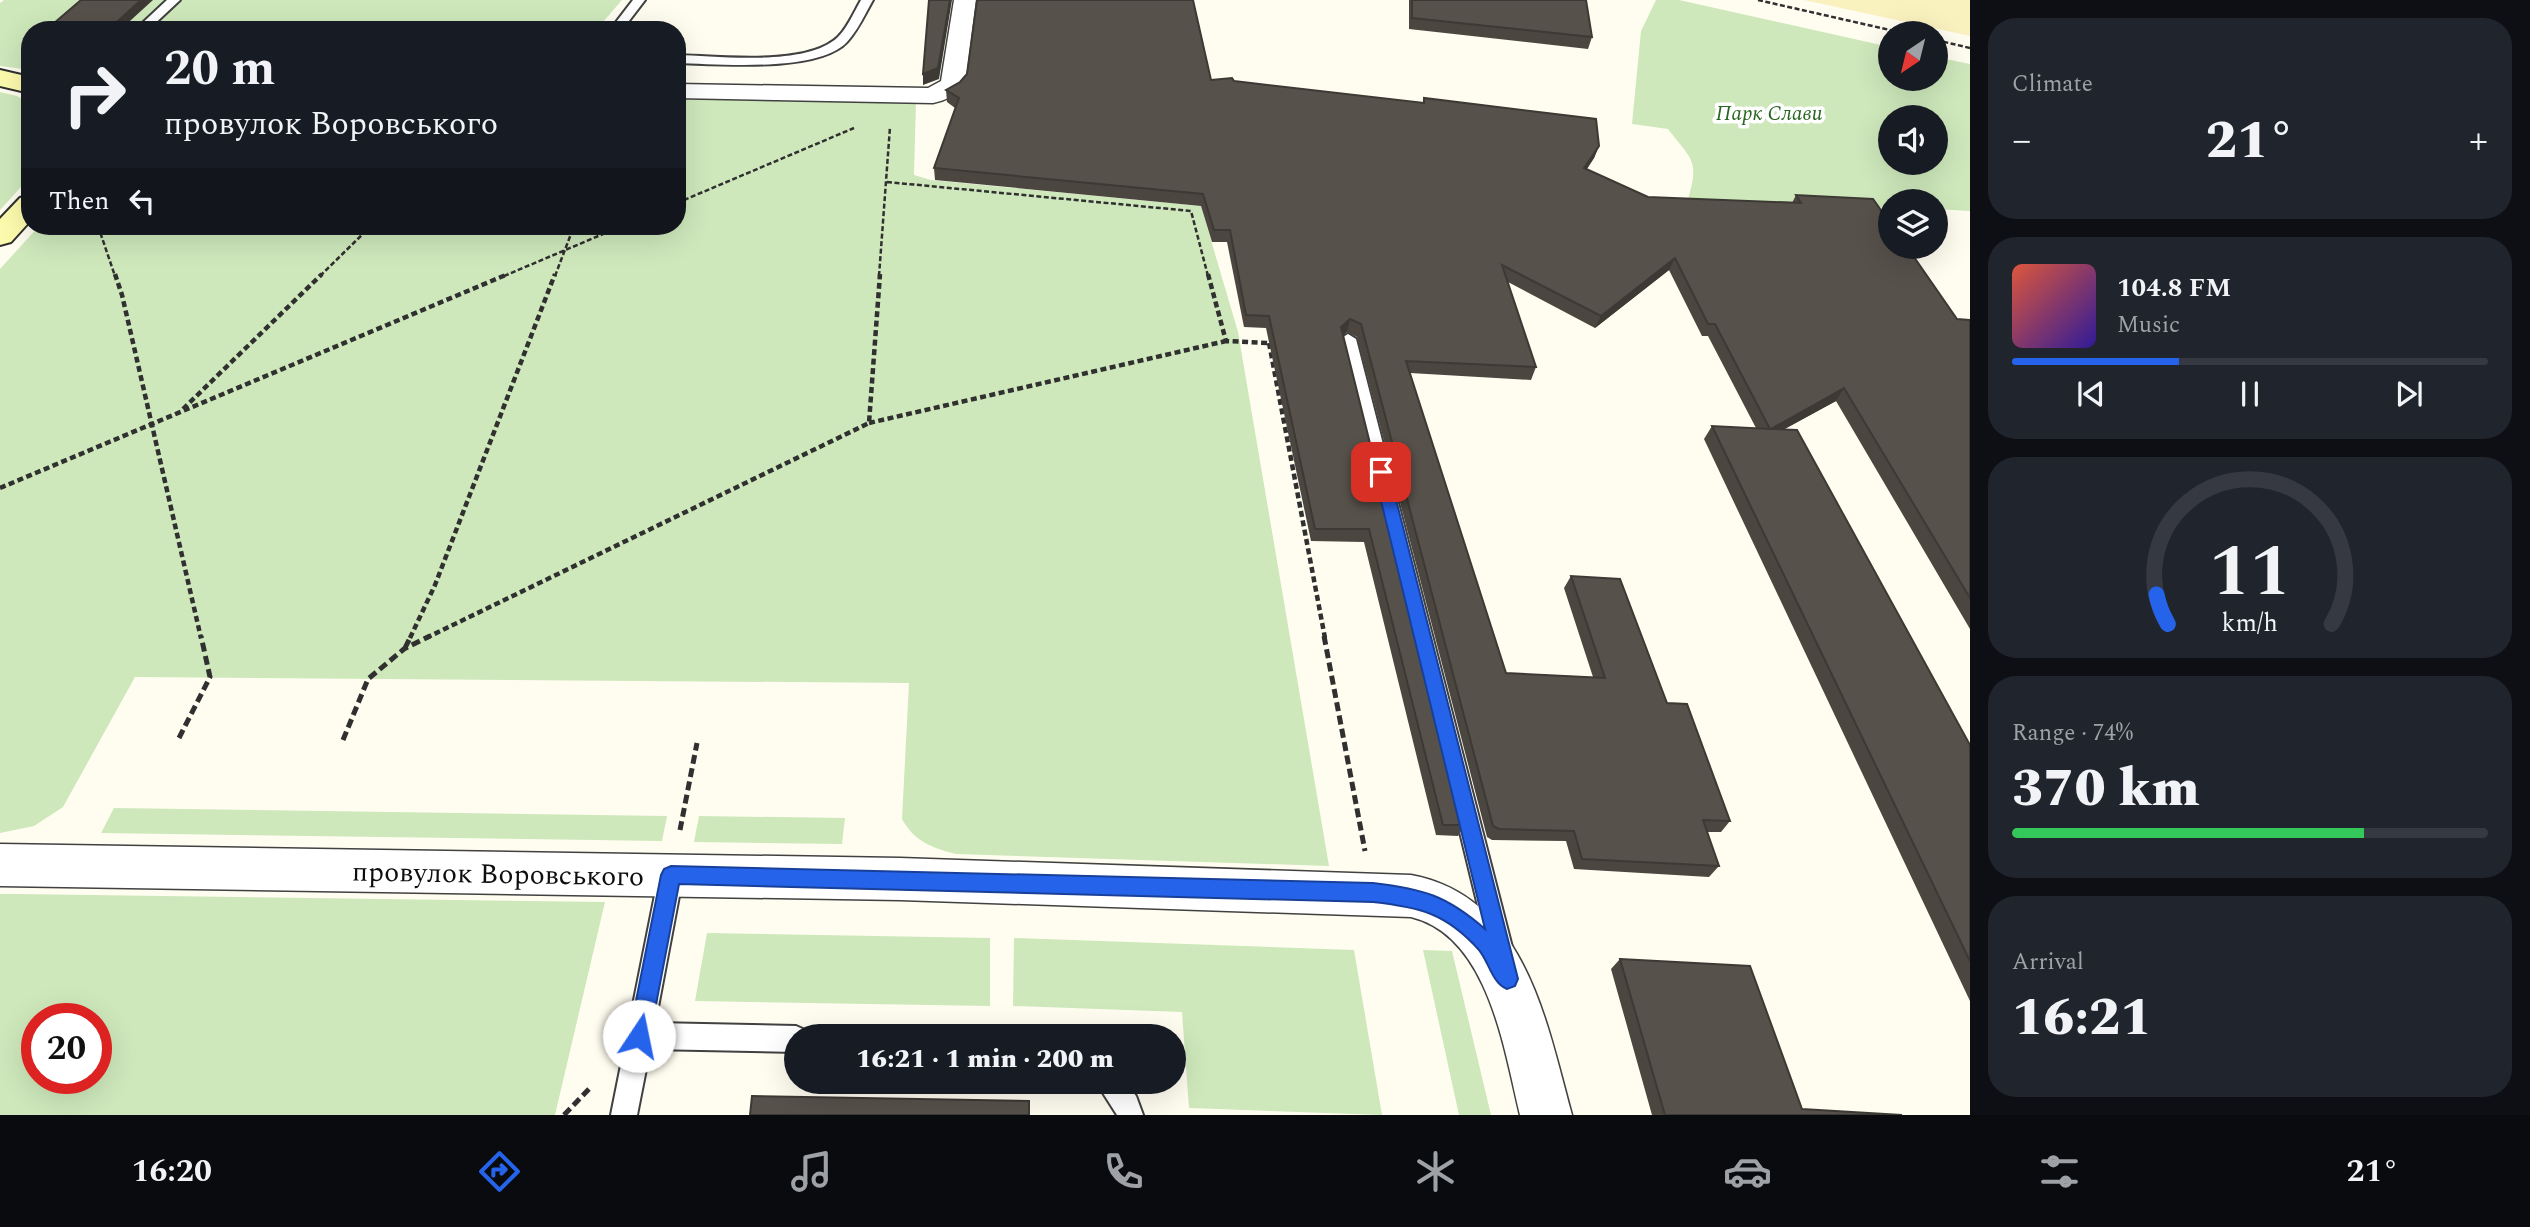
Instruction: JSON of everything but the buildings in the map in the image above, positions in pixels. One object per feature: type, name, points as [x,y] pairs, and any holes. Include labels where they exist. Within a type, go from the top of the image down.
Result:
[{"type":"street","points":[[686,93],[893,105],[933,96],[953,85],[965,0]]},
{"type":"street","points":[[0,78],[21,83]]},
{"type":"street","points":[[0,236],[21,214]]},
{"type":"street","name":"провулок Воровського","points":[[0,865],[671,875],[1373,893],[1417,898],[1453,914],[1487,944],[1507,979],[1546,1115]]},
{"type":"lane","points":[[151,21],[174,0]]},
{"type":"lane","points":[[623,21],[639,0]]},
{"type":"lane","points":[[686,59],[793,59],[823,52],[841,41],[867,0]]},
{"type":"lane","points":[[1348,339],[1507,979]]},
{"type":"lane","points":[[624,1115],[671,875]]},
{"type":"lane","points":[[639,1036],[784,1039]]},
{"type":"lane","points":[[1118,1094],[1127,1105],[1130,1115]]},
{"type":"path","points":[[1758,0],[1878,27]]},
{"type":"path","points":[[1948,43],[1970,48]]},
{"type":"path","points":[[686,198],[893,105],[869,423]]},
{"type":"path","points":[[887,181],[1191,211],[1226,341]]},
{"type":"path","points":[[101,235],[122,295],[210,677],[179,738]]},
{"type":"path","points":[[180,412],[362,235]]},
{"type":"path","points":[[404,649],[435,585],[570,235]]},
{"type":"path","points":[[0,488],[600,235]]},
{"type":"path","points":[[1268,334],[1373,893]]},
{"type":"path","points":[[343,740],[368,679],[404,649],[869,423],[1226,341],[1269,343]]},
{"type":"path","points":[[671,875],[697,743]]},
{"type":"green space","points":[[4,0],[622,0],[604,21],[21,21],[21,69],[0,66],[0,3]]},
{"type":"green space","name":"Парк Слави","points":[[1656,0],[1679,0],[1878,44],[1878,91],[1948,91],[1948,59],[1970,64],[1970,211],[1948,210],[1948,189],[1878,189],[1878,207],[1688,199],[1693,168],[1683,147],[1668,129],[1632,124],[1641,31]]},
{"type":"green space","points":[[0,92],[21,98],[21,187],[0,210]]},
{"type":"green space","points":[[686,98],[916,102],[914,175],[931,180],[1201,206],[1238,332],[1329,866],[956,854],[932,846],[912,833],[902,819],[909,683],[135,677],[63,807],[34,826],[0,833],[0,269],[31,235],[686,235]]},
{"type":"green space","points":[[114,808],[667,816],[662,841],[101,833]]},
{"type":"green space","points":[[699,816],[845,818],[842,844],[694,842]]},
{"type":"green space","points":[[0,894],[605,902],[555,1115],[0,1115]]},
{"type":"green space","points":[[707,933],[990,938],[990,1006],[695,1001]]},
{"type":"green space","points":[[1014,938],[1354,950],[1382,1115],[1189,1108],[1186,1024],[1183,1024],[1182,1012],[1013,1006]]},
{"type":"green space","points":[[1423,950],[1452,951],[1491,1115],[1459,1115]]},
{"type":"sand","points":[[1804,0],[1970,0],[1970,36],[1948,31],[1948,21],[1901,21]]},
{"type":"route","points":[[639,1036],[671,875],[1373,893],[1417,898],[1453,914],[1487,944],[1507,979],[1381,472]]}]
